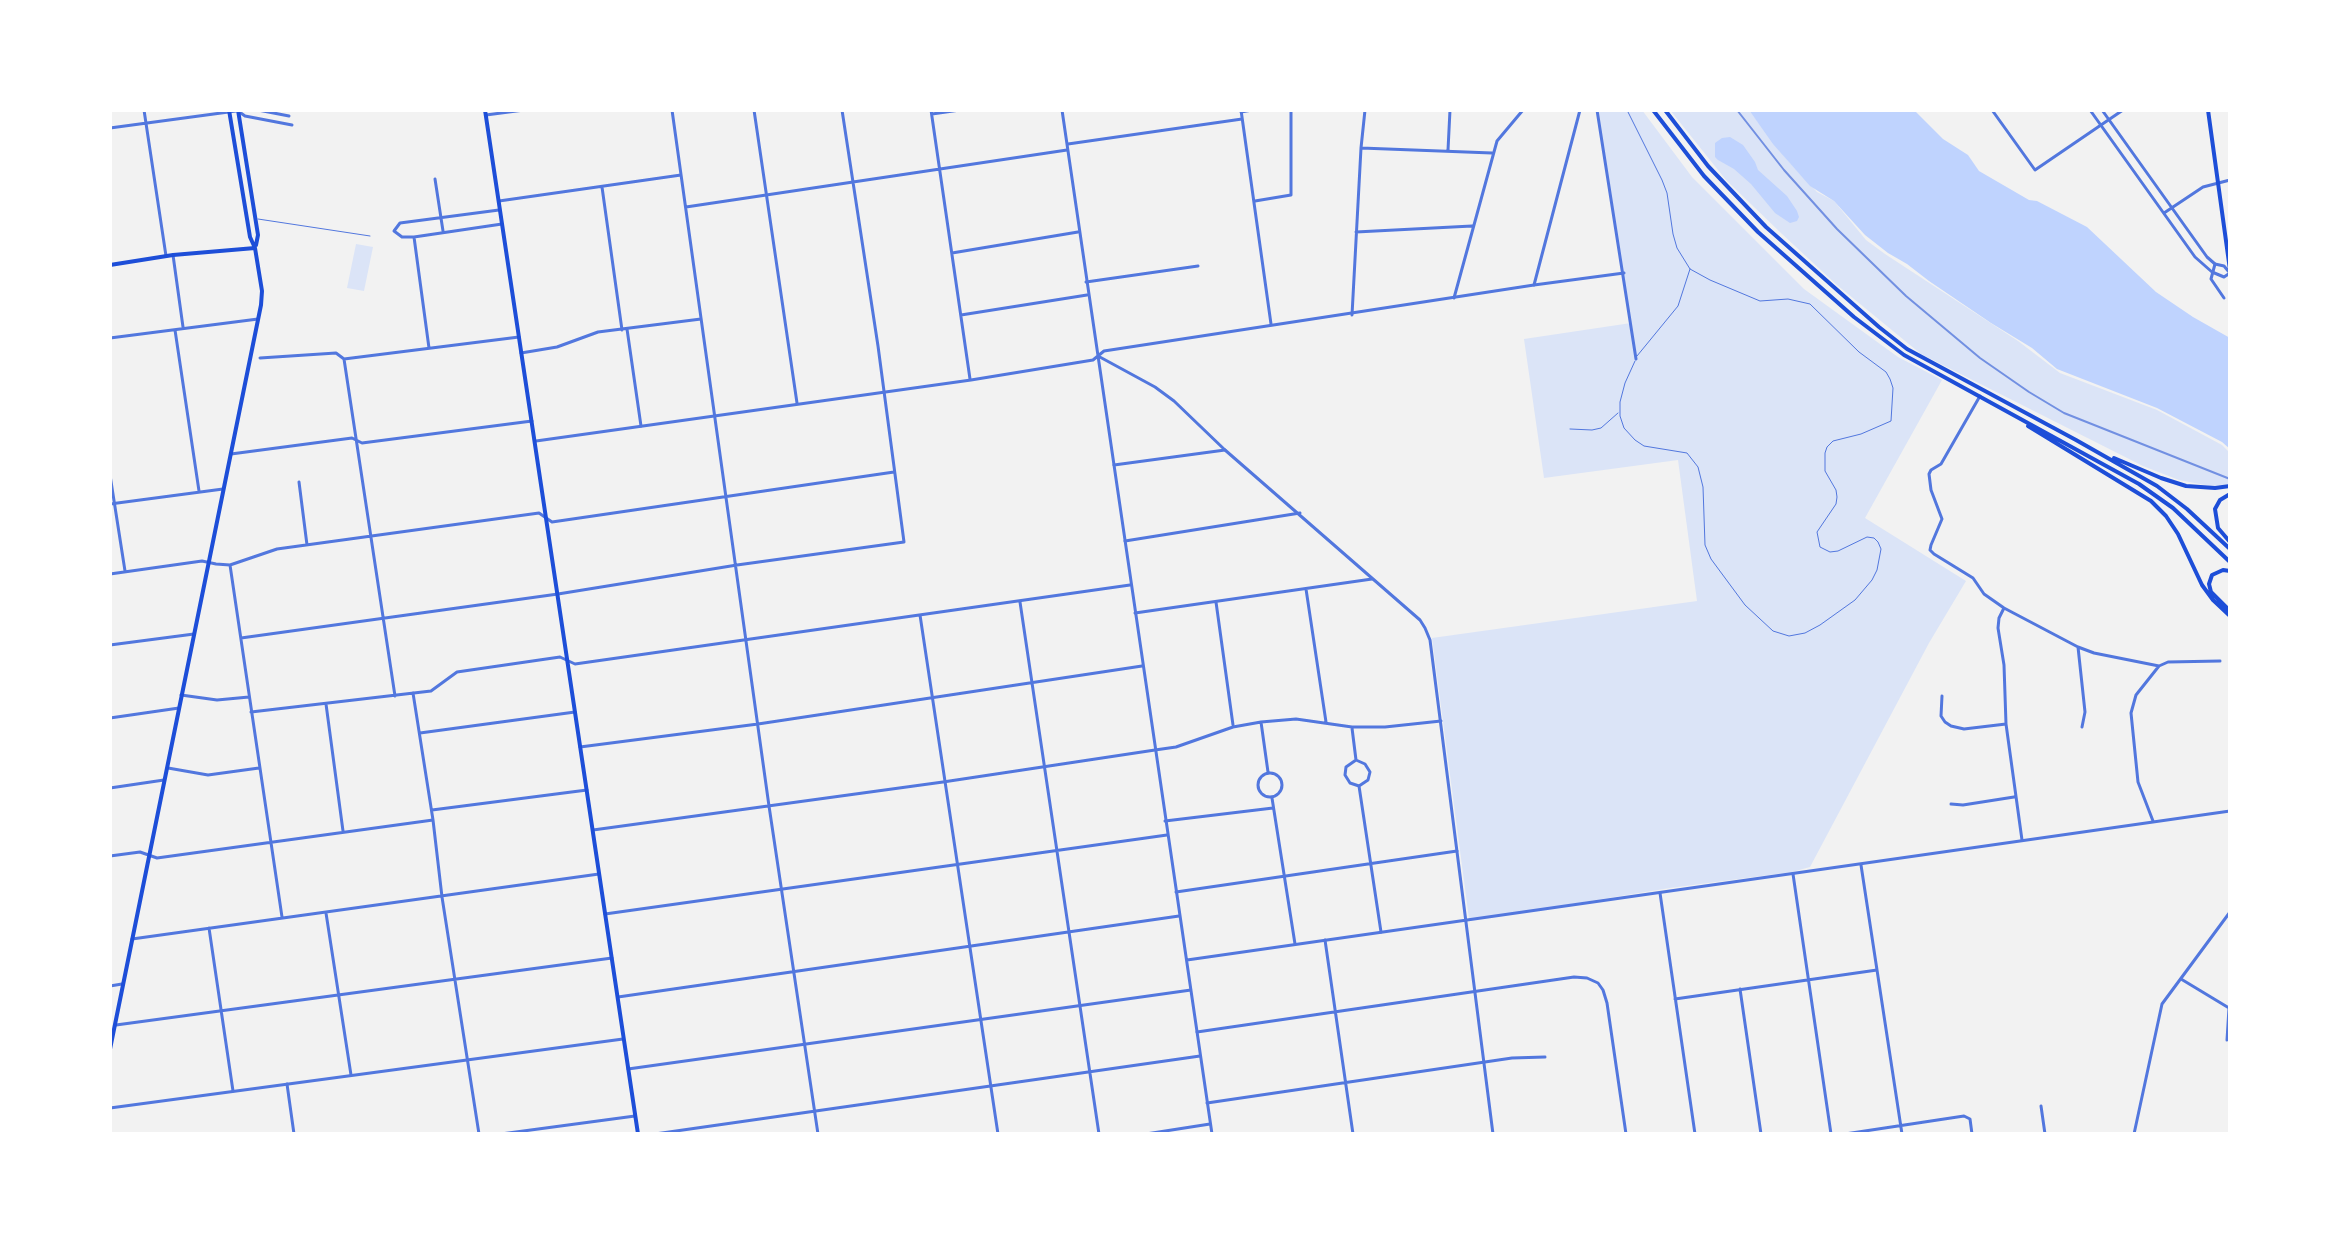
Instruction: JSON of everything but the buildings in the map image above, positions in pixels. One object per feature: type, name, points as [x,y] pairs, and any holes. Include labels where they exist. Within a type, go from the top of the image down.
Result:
[{"type":"main road","points":[[110,1049],[262,291],[255,248],[250,237],[230,110]]},
{"type":"main road","points":[[239,110],[258,235],[255,248]]},
{"type":"main road","points":[[1653,110],[1704,176],[1758,232],[1854,317],[1904,355],[2158,496],[2230,562]]},
{"type":"main road","points":[[1665,110],[1708,166],[1766,227],[1907,349],[2094,449],[2164,491],[2230,549]]},
{"type":"main road","points":[[2208,110],[2230,272]]},
{"type":"main road","points":[[486,112],[638,1134]]},
{"type":"main road","points":[[110,265],[173,255],[255,248]]},
{"type":"main road","points":[[1993,403],[2151,501],[2178,534],[2202,585],[2213,600],[2230,614]]},
{"type":"main road","points":[[2094,449],[2172,482],[2205,488],[2230,486]]},
{"type":"main road","points":[[2230,494],[2220,500],[2215,509],[2218,528],[2230,542]]},
{"type":"main road","points":[[2230,571],[2223,570],[2212,575],[2209,584],[2211,592],[2230,614]]},
{"type":"street","points":[[144,110],[166,256]]},
{"type":"street","points":[[110,128],[230,110],[292,125]]},
{"type":"street","points":[[258,110],[289,116]]},
{"type":"street","points":[[486,112],[524,110]]},
{"type":"street","points":[[672,110],[818,1134]]},
{"type":"street","points":[[754,110],[797,404]]},
{"type":"street","points":[[241,638],[904,542],[842,110]]},
{"type":"street","points":[[960,110],[932,112],[971,380]]},
{"type":"street","points":[[1062,110],[1212,1134]]},
{"type":"street","points":[[1252,110],[1241,111],[1272,326]]},
{"type":"street","points":[[1255,201],[1291,195],[1291,110]]},
{"type":"street","points":[[1352,315],[1365,110]]},
{"type":"street","points":[[1448,151],[1450,110]]},
{"type":"street","points":[[1454,298],[1492,153],[1497,141],[1523,110]]},
{"type":"street","points":[[1534,285],[1580,110]]},
{"type":"street","points":[[1597,110],[1636,359]]},
{"type":"street","points":[[1992,110],[2035,170],[2123,110]]},
{"type":"street","points":[[2090,110],[2195,257],[2212,272],[2224,277],[2230,272],[2203,253],[2102,110]]},
{"type":"street","points":[[1066,144],[1242,119]]},
{"type":"street","points":[[1361,148],[1492,153]]},
{"type":"street","points":[[686,207],[1067,150]]},
{"type":"street","points":[[499,201],[681,175]]},
{"type":"street","points":[[435,179],[443,231]]},
{"type":"street","points":[[2164,213],[2203,187],[2230,180]]},
{"type":"street","points":[[602,187],[622,330]]},
{"type":"street","points":[[500,210],[400,223],[394,231],[402,237],[414,237],[502,224]]},
{"type":"street","points":[[1356,232],[1472,226]]},
{"type":"street","points":[[952,253],[1078,232]]},
{"type":"street","points":[[414,237],[429,348]]},
{"type":"street","points":[[173,255],[183,328]]},
{"type":"street","points":[[2215,264],[2211,279],[2224,298]]},
{"type":"street","points":[[1086,282],[1198,266]]},
{"type":"street","points":[[535,441],[971,380],[1093,360],[1104,351],[1624,273]]},
{"type":"street","points":[[961,315],[1087,295]]},
{"type":"street","points":[[110,338],[258,319]]},
{"type":"street","points":[[521,353],[557,347],[598,332],[701,319]]},
{"type":"street","points":[[627,329],[641,426]]},
{"type":"street","points":[[175,330],[199,491]]},
{"type":"street","points":[[260,358],[336,353],[344,359],[519,337]]},
{"type":"street","points":[[1098,356],[1163,392],[1420,620],[1425,628],[1430,640],[1441,721],[1493,1134]]},
{"type":"street","points":[[344,359],[395,696]]},
{"type":"street","points":[[1980,396],[1941,464],[1929,474],[1931,490],[1942,519],[1930,550],[1973,578],[1984,594],[2004,608],[2078,647],[2159,666]]},
{"type":"street","points":[[231,454],[352,438],[362,443],[532,421]]},
{"type":"street","points":[[1114,465],[1225,450]]},
{"type":"street","points":[[110,574],[202,561],[230,565],[277,549],[539,513],[552,522],[894,472]]},
{"type":"street","points":[[110,475],[112,504],[125,572]]},
{"type":"street","points":[[299,482],[307,545]]},
{"type":"street","points":[[112,504],[223,489]]},
{"type":"street","points":[[1125,541],[1300,513]]},
{"type":"street","points":[[230,565],[282,918]]},
{"type":"street","points":[[1135,613],[1374,579]]},
{"type":"street","points":[[251,712],[431,691],[457,672],[560,657],[575,664],[1130,585]]},
{"type":"street","points":[[1306,589],[1326,722]]},
{"type":"street","points":[[1020,602],[1099,1134]]},
{"type":"street","points":[[1216,602],[1233,727]]},
{"type":"street","points":[[2004,608],[1998,628],[2004,665],[2006,724],[2014,797],[2022,840]]},
{"type":"street","points":[[920,615],[998,1134]]},
{"type":"street","points":[[110,645],[194,634]]},
{"type":"street","points":[[2078,647],[2085,712],[2082,727]]},
{"type":"street","points":[[2153,821],[2138,782],[2131,713],[2136,695],[2159,666],[2168,662],[2220,661]]},
{"type":"street","points":[[580,747],[758,724],[1142,666]]},
{"type":"street","points":[[413,693],[479,1134]]},
{"type":"street","points":[[181,695],[217,700],[249,697]]},
{"type":"street","points":[[1942,696],[1941,716],[1951,726],[1964,729],[2006,724]]},
{"type":"street","points":[[326,704],[344,832]]},
{"type":"street","points":[[110,718],[179,708]]},
{"type":"street","points":[[420,733],[575,712]]},
{"type":"street","points":[[593,830],[1176,747],[1233,727],[1261,722],[1296,719],[1352,727],[1385,727],[1441,721]]},
{"type":"street","points":[[1261,722],[1268,772]]},
{"type":"street","points":[[1352,727],[1356,760]]},
{"type":"street","points":[[1356,760],[1346,767],[1345,775],[1350,783],[1359,786]]},
{"type":"street","points":[[1356,760],[1365,764],[1370,772],[1368,780],[1359,786]]},
{"type":"street","points":[[167,768],[208,775],[259,768]]},
{"type":"street","points":[[1268,772],[1277,776],[1282,783],[1280,792],[1272,798]]},
{"type":"street","points":[[1268,772],[1259,779],[1258,787],[1263,795],[1272,798]]},
{"type":"street","points":[[110,788],[164,780]]},
{"type":"street","points":[[1359,786],[1381,932]]},
{"type":"street","points":[[431,810],[587,790]]},
{"type":"street","points":[[1951,804],[2014,797]]},
{"type":"street","points":[[1272,798],[1295,944]]},
{"type":"street","points":[[1165,821],[1273,808]]},
{"type":"street","points":[[1187,960],[2230,811]]},
{"type":"street","points":[[110,856],[140,852],[157,858],[433,820]]},
{"type":"street","points":[[605,914],[1167,835]]},
{"type":"street","points":[[1176,892],[1457,851]]},
{"type":"street","points":[[1860,864],[1902,1134]]},
{"type":"street","points":[[131,939],[599,874]]},
{"type":"street","points":[[1793,874],[1831,1134]]},
{"type":"street","points":[[1660,893],[1695,1134]]},
{"type":"street","points":[[2134,1134],[2162,1004],[2230,912]]},
{"type":"street","points":[[326,913],[351,1075]]},
{"type":"street","points":[[618,997],[1179,916]]},
{"type":"street","points":[[209,928],[233,1091]]},
{"type":"street","points":[[1325,940],[1353,1134]]},
{"type":"street","points":[[114,1025],[612,958]]},
{"type":"street","points":[[1675,999],[1877,970]]},
{"type":"street","points":[[1197,1032],[1574,977],[1587,978],[1598,983],[1607,1003],[1626,1134]]},
{"type":"street","points":[[2181,979],[2230,1008],[2227,1040]]},
{"type":"street","points":[[110,986],[122,984]]},
{"type":"street","points":[[1740,989],[1761,1134]]},
{"type":"street","points":[[628,1069],[1192,990]]},
{"type":"street","points":[[110,1108],[623,1039]]},
{"type":"street","points":[[655,1134],[1200,1056]]},
{"type":"street","points":[[1207,1103],[1512,1058],[1545,1057]]},
{"type":"street","points":[[287,1084],[294,1134]]},
{"type":"street","points":[[2041,1106],[2045,1134]]},
{"type":"street","points":[[501,1134],[635,1116]]},
{"type":"street","points":[[1845,1134],[1967,1117],[1972,1134]]},
{"type":"street","points":[[1146,1134],[1210,1124]]},
{"type":"lane","points":[[1627,110],[1662,180],[1677,248],[1690,269],[1760,301],[1797,300],[1810,304],[1890,379],[1893,388],[1891,421],[1861,434],[1833,441],[1827,447],[1825,471],[1837,497],[1836,504],[1817,532],[1820,547],[1830,552],[1861,538],[1874,538],[1878,542],[1880,557],[1877,570],[1867,589],[1842,611],[1805,633],[1789,636],[1773,631],[1745,605],[1711,559],[1703,530],[1701,476],[1693,459],[1680,451],[1644,446],[1624,428],[1620,412],[1625,383],[1636,359],[1678,306],[1690,269]]},
{"type":"lane","points":[[256,219],[370,236]]},
{"type":"lane","points":[[1570,429],[1601,428],[1620,412]]},
{"type":"shaded area","points":[[1597,110],[1642,110],[1692,177],[1804,289],[1898,357],[1942,380],[1865,518],[1966,581],[1929,643],[1810,867],[1472,920],[1469,919],[1432,638],[1697,601],[1678,460],[1544,478],[1524,339],[1631,323]]},
{"type":"shaded area","points":[[1670,110],[1749,110],[1789,162],[1817,192],[1834,201],[1866,240],[2018,341],[2060,373],[2157,410],[2222,445],[2230,453],[2230,484],[2210,486],[2179,480],[2143,466],[1921,354],[1837,285],[1726,180]]},
{"type":"shaded area","points":[[356,244],[373,247],[364,291],[347,288]]},
{"type":"water","points":[[1749,110],[1914,110],[1943,139],[1968,155],[1979,171],[2029,200],[2037,201],[2087,227],[2156,292],[2230,338],[2230,449],[2157,408],[2057,369],[2032,348],[1888,253],[1865,235],[1834,201],[1810,186],[1773,144]]},
{"type":"water","points":[[1730,137],[1743,145],[1758,170],[1787,196],[1797,211],[1797,221],[1790,223],[1775,213],[1751,184],[1715,157],[1715,143]]},
{"type":"railway","points":[[1737,110],[1784,170],[1837,229],[1906,296],[1980,358],[2064,413],[2230,479]]}]
